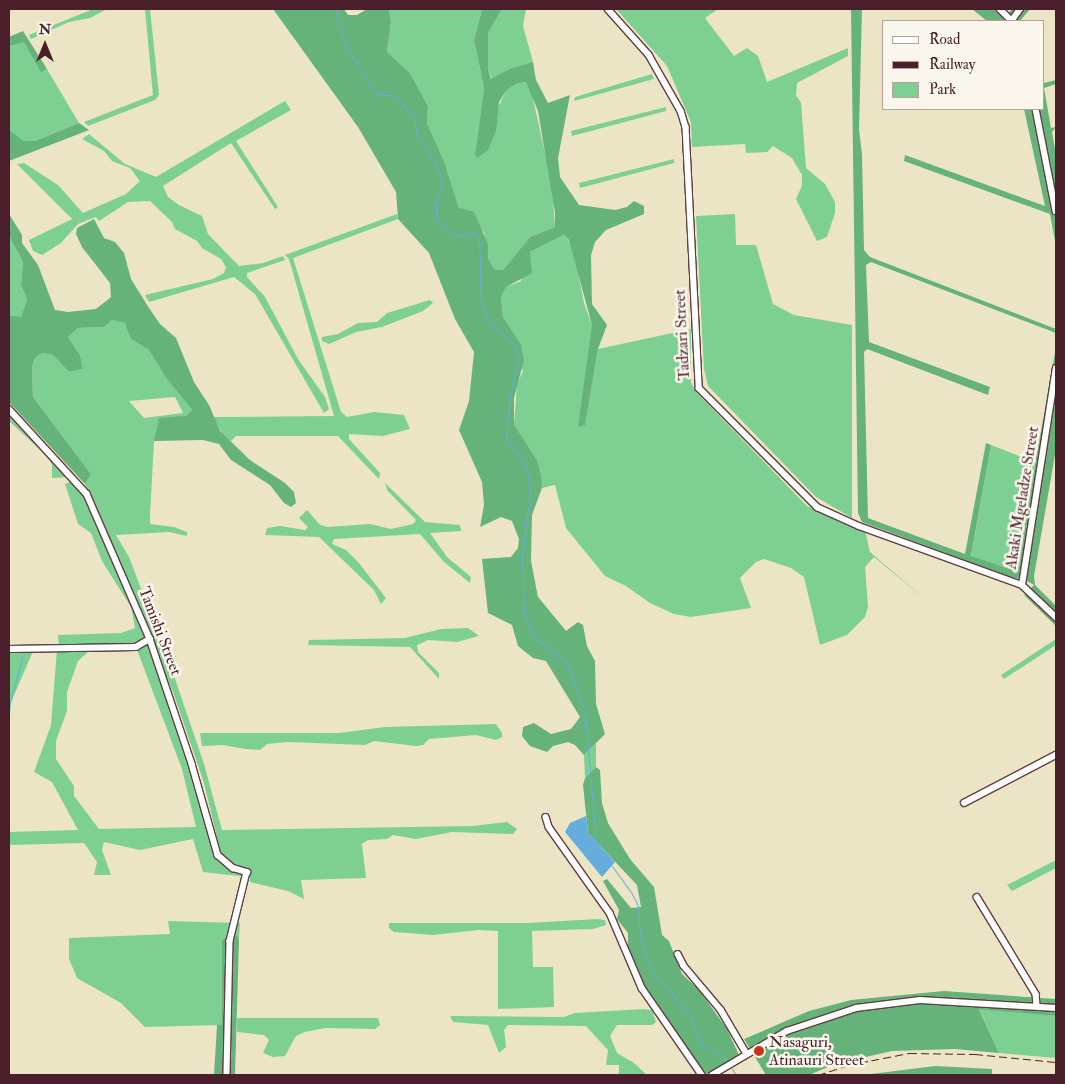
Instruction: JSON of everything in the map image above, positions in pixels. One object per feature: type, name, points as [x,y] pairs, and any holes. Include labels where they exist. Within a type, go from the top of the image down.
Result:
[{"type":"street","name":"Tadzari Street","points":[[608,9],[649,55],[681,111],[686,127],[698,388],[817,507],[859,526],[1022,585]]},
{"type":"street","points":[[1000,9],[1012,20],[1020,9]]},
{"type":"street","points":[[1036,110],[1056,211]]},
{"type":"street","name":"Akaki Mgeladze Street","points":[[1056,369],[1022,585],[1056,617]]},
{"type":"street","name":"Tamishi Street","points":[[9,409],[87,494],[150,639],[192,764],[218,855],[233,868],[247,872],[248,877],[235,932],[230,941],[227,1075]]},
{"type":"street","points":[[9,649],[136,647],[150,639]]},
{"type":"street","points":[[964,802],[1056,755]]},
{"type":"street","points":[[546,817],[549,826],[610,913],[642,988],[702,1075]]},
{"type":"street","points":[[977,897],[1036,994],[1037,1006]]},
{"type":"street","points":[[678,954],[721,1010],[747,1054]]},
{"type":"street","points":[[712,1075],[806,1022],[876,1004],[939,1000],[1056,1008]]},
{"type":"green space","points":[[93,9],[107,9],[90,18],[69,22],[31,39],[29,35]]},
{"type":"green space","points":[[145,9],[150,9],[159,95],[155,100],[88,126],[84,122],[153,95]]},
{"type":"green space","points":[[273,9],[344,9],[348,15],[357,15],[367,9],[389,9],[391,22],[387,52],[410,73],[428,106],[427,123],[444,161],[459,208],[474,212],[488,244],[488,258],[494,269],[503,270],[530,237],[555,227],[555,213],[538,111],[526,82],[516,84],[506,91],[499,102],[496,131],[488,150],[477,158],[475,154],[484,88],[474,40],[482,9],[502,9],[488,33],[488,70],[491,79],[511,68],[533,62],[536,80],[548,103],[570,95],[558,158],[560,177],[579,205],[615,210],[627,207],[634,201],[644,206],[644,214],[606,230],[595,242],[591,255],[592,304],[607,325],[598,349],[585,425],[578,427],[592,325],[569,240],[564,235],[530,252],[532,273],[506,287],[501,297],[503,317],[521,345],[524,360],[514,398],[514,424],[537,460],[541,476],[542,488],[532,515],[531,561],[538,597],[566,631],[578,622],[583,625],[587,646],[595,661],[596,704],[605,734],[584,755],[575,745],[568,742],[553,746],[547,752],[530,746],[522,736],[523,727],[534,723],[551,734],[571,729],[580,717],[546,661],[533,658],[518,646],[512,625],[488,613],[482,559],[511,557],[518,548],[519,539],[512,521],[501,517],[480,527],[484,505],[482,482],[459,430],[469,401],[474,352],[455,319],[429,253],[398,219],[396,192],[358,127]]},
{"type":"green space","points":[[389,9],[482,9],[474,40],[484,88],[475,154],[506,91],[516,84],[526,82],[532,94],[552,185],[555,227],[530,237],[503,270],[494,269],[488,258],[484,232],[459,208],[444,161],[427,123],[428,106],[410,73],[387,52],[391,22]]},
{"type":"green space","points":[[502,9],[526,9],[523,26],[533,62],[511,68],[492,79],[488,70],[488,33]]},
{"type":"green space","points":[[616,9],[718,9],[705,18],[734,56],[747,48],[758,56],[767,82],[848,48],[848,56],[797,83],[796,95],[801,103],[806,168],[825,184],[835,202],[835,213],[827,237],[817,241],[796,199],[802,186],[802,175],[792,158],[773,146],[767,152],[746,153],[745,144],[692,147],[691,122],[667,66]]},
{"type":"green space","points":[[851,9],[862,9],[859,130],[862,154],[864,250],[870,257],[1056,329],[1056,333],[871,262],[866,265],[869,342],[990,387],[988,395],[867,349],[864,352],[868,518],[965,554],[986,443],[991,445],[971,556],[1010,569],[1017,565],[1056,347],[1056,449],[1034,576],[1035,585],[1056,606],[1056,626],[1024,595],[1034,585],[1027,581],[1007,576],[862,522],[858,513]]},
{"type":"green space","points":[[972,9],[1002,9],[1008,14],[1012,9],[1030,9],[1021,20],[986,20]]},
{"type":"green space","points":[[23,31],[47,69],[41,72],[24,42],[9,46],[9,37]]},
{"type":"green space","points":[[24,41],[41,71],[47,69],[79,123],[35,141],[24,141],[9,130],[9,46]]},
{"type":"green space","points":[[652,74],[654,79],[574,101],[575,97]]},
{"type":"green space","points":[[1056,80],[1056,84],[1045,88],[1045,83]]},
{"type":"green space","points":[[1045,94],[1051,128],[1056,127],[1052,132],[1056,155],[1056,246],[1050,214],[904,161],[905,155],[1045,206],[1024,110],[1045,110]]},
{"type":"green space","points":[[285,101],[291,110],[236,141],[278,207],[275,209],[231,143],[163,186],[168,197],[179,205],[202,216],[208,234],[239,266],[263,263],[283,256],[285,260],[247,273],[247,277],[265,297],[298,359],[325,397],[329,409],[324,413],[255,294],[234,277],[149,302],[145,295],[213,279],[224,273],[226,267],[221,259],[202,248],[197,241],[175,229],[172,222],[150,201],[128,202],[99,221],[96,217],[78,224],[61,243],[42,255],[33,251],[29,240],[72,219],[17,164],[24,163],[58,185],[83,213],[126,194],[140,181],[130,168],[112,161],[104,151],[82,139],[89,134],[125,164],[156,177]]},
{"type":"green space","points":[[666,107],[666,111],[572,136],[571,131]]},
{"type":"green space","points":[[79,123],[89,130],[9,161],[9,130],[24,141],[35,141]]},
{"type":"green space","points":[[674,159],[674,163],[580,188],[579,183]]},
{"type":"green space","points":[[9,214],[22,235],[22,243],[38,265],[55,310],[68,312],[96,309],[111,297],[110,283],[82,247],[76,234],[77,228],[94,219],[104,238],[115,242],[124,253],[131,279],[160,324],[176,338],[194,382],[209,405],[220,431],[250,460],[285,483],[294,492],[296,503],[291,507],[284,503],[270,485],[231,460],[219,444],[203,440],[154,441],[159,418],[185,416],[192,410],[166,378],[149,350],[131,339],[125,323],[112,320],[104,327],[78,328],[68,337],[80,355],[83,369],[69,372],[53,355],[42,353],[35,358],[32,367],[33,397],[91,474],[85,484],[9,402],[9,315],[21,317],[27,299],[21,285],[23,262],[9,236]]},
{"type":"green space","points":[[397,214],[398,219],[293,258],[341,412],[347,417],[374,412],[404,415],[410,429],[383,436],[349,434],[349,439],[380,473],[379,479],[338,436],[236,436],[231,441],[225,438],[212,417],[334,416],[289,259],[285,255]]},
{"type":"green space","points":[[735,214],[736,245],[756,245],[773,304],[794,315],[852,325],[852,518],[816,497],[708,386],[704,369],[696,216]]},
{"type":"green space","points":[[564,235],[573,246],[584,303],[592,325],[585,424],[598,349],[691,329],[691,383],[697,393],[807,506],[865,530],[870,552],[925,599],[874,557],[865,567],[868,607],[865,617],[847,635],[820,645],[804,577],[791,568],[764,559],[756,562],[740,578],[751,608],[691,617],[674,614],[650,603],[626,586],[605,576],[566,528],[555,485],[542,488],[537,460],[514,424],[517,384],[523,371],[503,317],[501,297],[506,287],[521,281],[530,252]]},
{"type":"green space","points":[[9,236],[23,262],[21,285],[27,299],[21,317],[9,315]]},
{"type":"green space","points":[[430,300],[433,303],[423,311],[382,327],[356,332],[329,344],[322,341],[322,337],[338,334],[358,323],[377,322],[387,313]]},
{"type":"green space","points":[[112,320],[126,323],[131,339],[149,350],[166,378],[192,410],[154,441],[150,515],[150,524],[174,527],[187,532],[187,536],[169,532],[116,535],[129,557],[170,664],[204,764],[222,830],[472,826],[507,822],[517,829],[513,834],[452,832],[416,839],[393,835],[387,839],[368,840],[362,844],[366,878],[301,880],[304,899],[288,891],[250,882],[250,872],[235,866],[221,854],[204,783],[173,692],[85,484],[91,474],[33,397],[32,367],[35,358],[42,353],[53,355],[69,372],[83,369],[80,355],[68,337],[78,328],[104,327]],"holes":[[[175,397],[183,413],[144,418],[129,401]]]},
{"type":"green space","points":[[9,409],[69,477],[52,478],[52,465],[48,457],[9,421]]},
{"type":"green space","points":[[991,445],[1035,462],[1017,565],[1010,569],[971,557]]},
{"type":"green space","points":[[76,482],[81,488],[168,689],[208,827],[223,861],[247,872],[248,877],[203,872],[193,839],[140,850],[104,842],[102,850],[111,875],[94,875],[97,862],[84,843],[9,845],[9,832],[78,830],[52,782],[34,772],[51,725],[57,649],[91,649],[78,661],[67,692],[67,711],[56,741],[56,759],[74,786],[74,796],[99,829],[196,827],[182,769],[136,647],[59,646],[58,635],[121,633],[135,628],[131,607],[102,561],[91,533],[78,524],[65,484]]},
{"type":"green space","points":[[385,483],[425,522],[460,525],[461,531],[430,533],[447,557],[471,577],[470,583],[444,562],[420,534],[334,539],[332,544],[346,550],[359,563],[386,598],[381,604],[374,590],[319,537],[265,535],[267,528],[280,526],[305,530],[308,527],[299,518],[307,510],[320,525],[328,527],[370,524],[391,529],[413,524],[416,520],[387,490]]},
{"type":"green space","points":[[468,628],[479,636],[457,642],[428,640],[417,645],[418,652],[439,673],[439,679],[410,647],[308,645],[309,640],[405,638],[441,629]]},
{"type":"green space","points":[[1056,639],[1056,645],[1004,679],[1001,675]]},
{"type":"green space","points":[[9,649],[34,649],[11,702],[9,729]]},
{"type":"green space","points":[[496,724],[502,733],[502,737],[496,740],[476,735],[429,739],[423,745],[416,746],[374,741],[365,745],[288,742],[267,744],[260,750],[223,745],[202,746],[200,733],[339,733],[385,727]]},
{"type":"green space","points":[[596,743],[596,767],[585,778],[584,755]]},
{"type":"green space","points":[[596,767],[600,770],[602,803],[608,823],[630,859],[654,887],[662,935],[669,941],[682,974],[700,991],[727,1029],[739,1055],[708,1074],[703,1072],[645,987],[628,946],[628,933],[617,919],[619,910],[603,881],[607,879],[631,908],[641,907],[637,885],[588,833],[583,785],[585,778]]},
{"type":"green space","points":[[1056,860],[1056,868],[1012,891],[1007,885]]},
{"type":"green space","points":[[605,920],[606,925],[593,929],[532,931],[533,967],[553,967],[554,1007],[498,1009],[498,931],[478,930],[433,935],[394,932],[389,928],[389,923],[528,923]]},
{"type":"green space","points":[[168,921],[240,923],[239,940],[235,932],[222,940],[222,1025],[145,1027],[121,1003],[77,978],[69,959],[69,938],[170,934]]},
{"type":"green space","points":[[235,932],[239,940],[235,1075],[214,1075],[217,1025],[222,1025],[222,940]]},
{"type":"green space","points":[[944,991],[1056,999],[1056,1016],[979,1009],[999,1053],[955,1049],[892,1051],[835,1064],[809,1075],[766,1075],[744,1039],[809,1011],[851,1000]]},
{"type":"green space","points":[[979,1008],[1056,1016],[1056,1058],[999,1053]]},
{"type":"green space","points":[[652,1010],[656,1022],[652,1025],[617,1025],[610,1036],[617,1053],[634,1063],[647,1075],[619,1075],[619,1065],[606,1065],[608,1050],[586,1026],[508,1025],[504,1030],[506,1047],[499,1053],[488,1025],[453,1022],[450,1016],[564,1017],[575,1013]]},
{"type":"green space","points":[[237,1018],[378,1018],[380,1025],[375,1029],[325,1028],[305,1032],[296,1036],[285,1056],[273,1057],[263,1053],[269,1040],[264,1035],[237,1032]]},
{"type":"green space","points":[[935,1066],[992,1069],[992,1075],[863,1075]]},
{"type":"water","points":[[586,816],[588,833],[615,862],[602,877],[565,832],[570,823]]},
{"type":"waterway","points":[[335,9],[347,48],[378,95],[392,95],[400,100],[415,120],[416,135],[436,165],[442,182],[436,202],[436,218],[456,236],[472,233],[479,236],[481,302],[489,323],[513,343],[519,356],[510,395],[506,438],[524,463],[531,486],[522,556],[524,611],[532,635],[568,664],[585,713],[596,842]]},
{"type":"waterway","points":[[9,707],[22,657]]},
{"type":"waterway","points":[[612,866],[631,892],[638,906],[640,935],[650,968],[691,1016],[701,1045],[717,1051],[726,1061]]},
{"type":"waterway","points":[[732,1069],[736,1075]]},
{"type":"railway","points":[[818,1075],[848,1065],[909,1053],[975,1054],[1056,1062]]},
{"type":"place","name":"Nasaguri, Atinauri Street","points":[[759,1051]]}]
